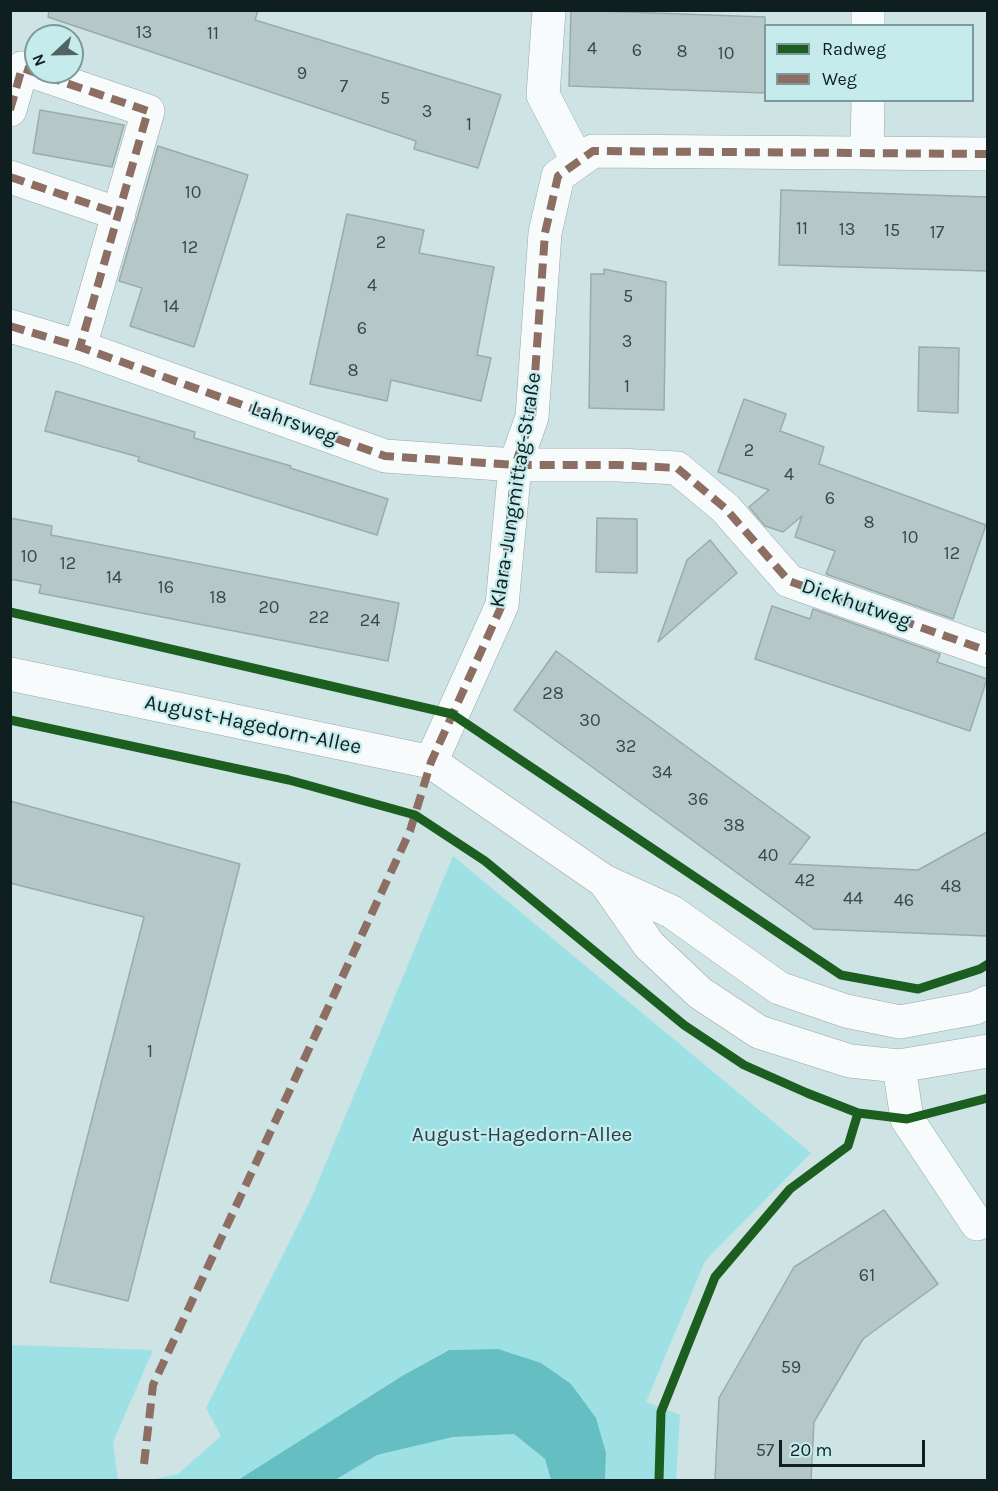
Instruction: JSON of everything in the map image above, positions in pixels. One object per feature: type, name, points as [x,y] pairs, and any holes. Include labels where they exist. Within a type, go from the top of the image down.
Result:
[{"type":"street","points":[[549,10],[543,95],[578,162]]},
{"type":"street","points":[[10,110],[22,68],[148,111],[80,347]]},
{"type":"street","points":[[867,153],[868,102]]},
{"type":"street","name":"Klara-Jungmittag-Straße","points":[[431,762],[502,604],[515,465],[532,417],[545,233],[558,176],[593,151],[987,154]]},
{"type":"street","points":[[10,177],[119,214]]},
{"type":"street","name":"Lahrsweg","points":[[10,326],[80,347],[385,456],[515,465]]},
{"type":"street","name":"Dickhutweg","points":[[515,465],[618,465],[677,468],[725,508],[789,581],[987,651]]},
{"type":"street","name":"August-Hagedorn-Allee","points":[[10,674],[431,762],[604,881],[672,912],[779,988],[846,1011],[900,1022],[975,1008],[987,1002]]},
{"type":"street","name":"August-Hagedorn-Allee","points":[[604,881],[649,945],[700,993],[759,1032],[850,1061],[899,1066],[987,1051]]},
{"type":"street","points":[[899,1066],[907,1119],[977,1224]]},
{"type":"green space","name":"August-Hagedorn-Allee","points":[[453,856],[811,1153],[705,1261],[646,1402],[680,1415],[676,1480],[605,1480],[606,1453],[498,1349],[448,1350],[402,1376],[238,1480],[150,1480],[178,1474],[221,1436],[206,1408],[311,1199]]},
{"type":"green space","points":[[11,1345],[153,1350],[113,1442],[118,1480],[11,1480]]},
{"type":"green space","points":[[514,1434],[545,1459],[551,1480],[335,1480],[377,1455],[453,1437]]},
{"type":"shaded area","points":[[498,1349],[541,1363],[571,1384],[596,1418],[606,1453],[605,1480],[551,1480],[545,1459],[514,1434],[453,1437],[377,1455],[335,1480],[238,1480],[402,1376],[449,1350]]},
{"type":"building","points":[[49,10],[258,10],[255,20],[501,95],[478,168],[414,149],[416,141],[84,29],[84,24],[69,24],[48,17]]},
{"type":"building","points":[[571,10],[765,17],[764,93],[569,86]]},
{"type":"building","points":[[40,110],[124,125],[112,167],[33,153]]},
{"type":"building","points":[[158,146],[248,175],[194,347],[130,326],[142,288],[119,281]]},
{"type":"building","points":[[781,190],[987,197],[987,271],[779,265]]},
{"type":"building","points":[[347,214],[424,230],[419,253],[494,267],[477,355],[491,358],[481,401],[391,380],[387,401],[310,384]]},
{"type":"building","points":[[604,269],[666,282],[664,410],[589,408],[591,274],[604,274]]},
{"type":"building","points":[[919,347],[959,348],[958,413],[918,411]]},
{"type":"building","points":[[56,391],[195,432],[194,438],[291,466],[290,468],[388,499],[377,535],[138,461],[139,457],[45,431]]},
{"type":"building","points":[[744,399],[786,414],[780,431],[824,447],[819,464],[986,525],[953,619],[826,574],[835,551],[795,537],[802,516],[783,532],[765,526],[749,507],[769,490],[718,472]]},
{"type":"building","points":[[10,518],[52,526],[51,535],[399,603],[388,661],[39,593],[41,585],[10,579]]},
{"type":"building","points":[[597,518],[637,519],[637,573],[596,572]]},
{"type":"building","points":[[710,540],[737,573],[658,642],[687,560]]},
{"type":"building","points":[[772,606],[810,619],[813,609],[940,654],[937,662],[987,679],[970,731],[755,659]]},
{"type":"building","points":[[556,651],[810,837],[789,864],[918,870],[987,832],[987,936],[814,929],[514,710]]},
{"type":"building","points":[[10,801],[240,864],[128,1301],[50,1282],[144,917],[10,883]]},
{"type":"building","points":[[884,1210],[938,1284],[863,1339],[814,1422],[811,1480],[715,1480],[719,1398],[794,1267]]},
{"type":"marked path","points":[[10,110],[22,68],[148,111],[80,347]]},
{"type":"marked path","points":[[144,1464],[153,1385],[410,831],[431,762],[502,605],[515,465],[532,417],[545,233],[558,176],[593,151],[988,154]]},
{"type":"marked path","points":[[10,177],[119,214]]},
{"type":"marked path","points":[[10,326],[80,347],[385,456],[515,465],[618,465],[677,468],[725,508],[789,581],[988,651]]},
{"type":"cycle path","points":[[10,612],[452,714],[841,975],[918,989],[980,969],[988,964]]},
{"type":"cycle path","points":[[10,720],[289,780],[415,815],[485,861],[684,1025],[744,1065],[858,1113],[907,1119],[988,1098]]},
{"type":"cycle path","points":[[659,1480],[661,1412],[715,1277],[790,1189],[848,1146],[858,1113]]}]
